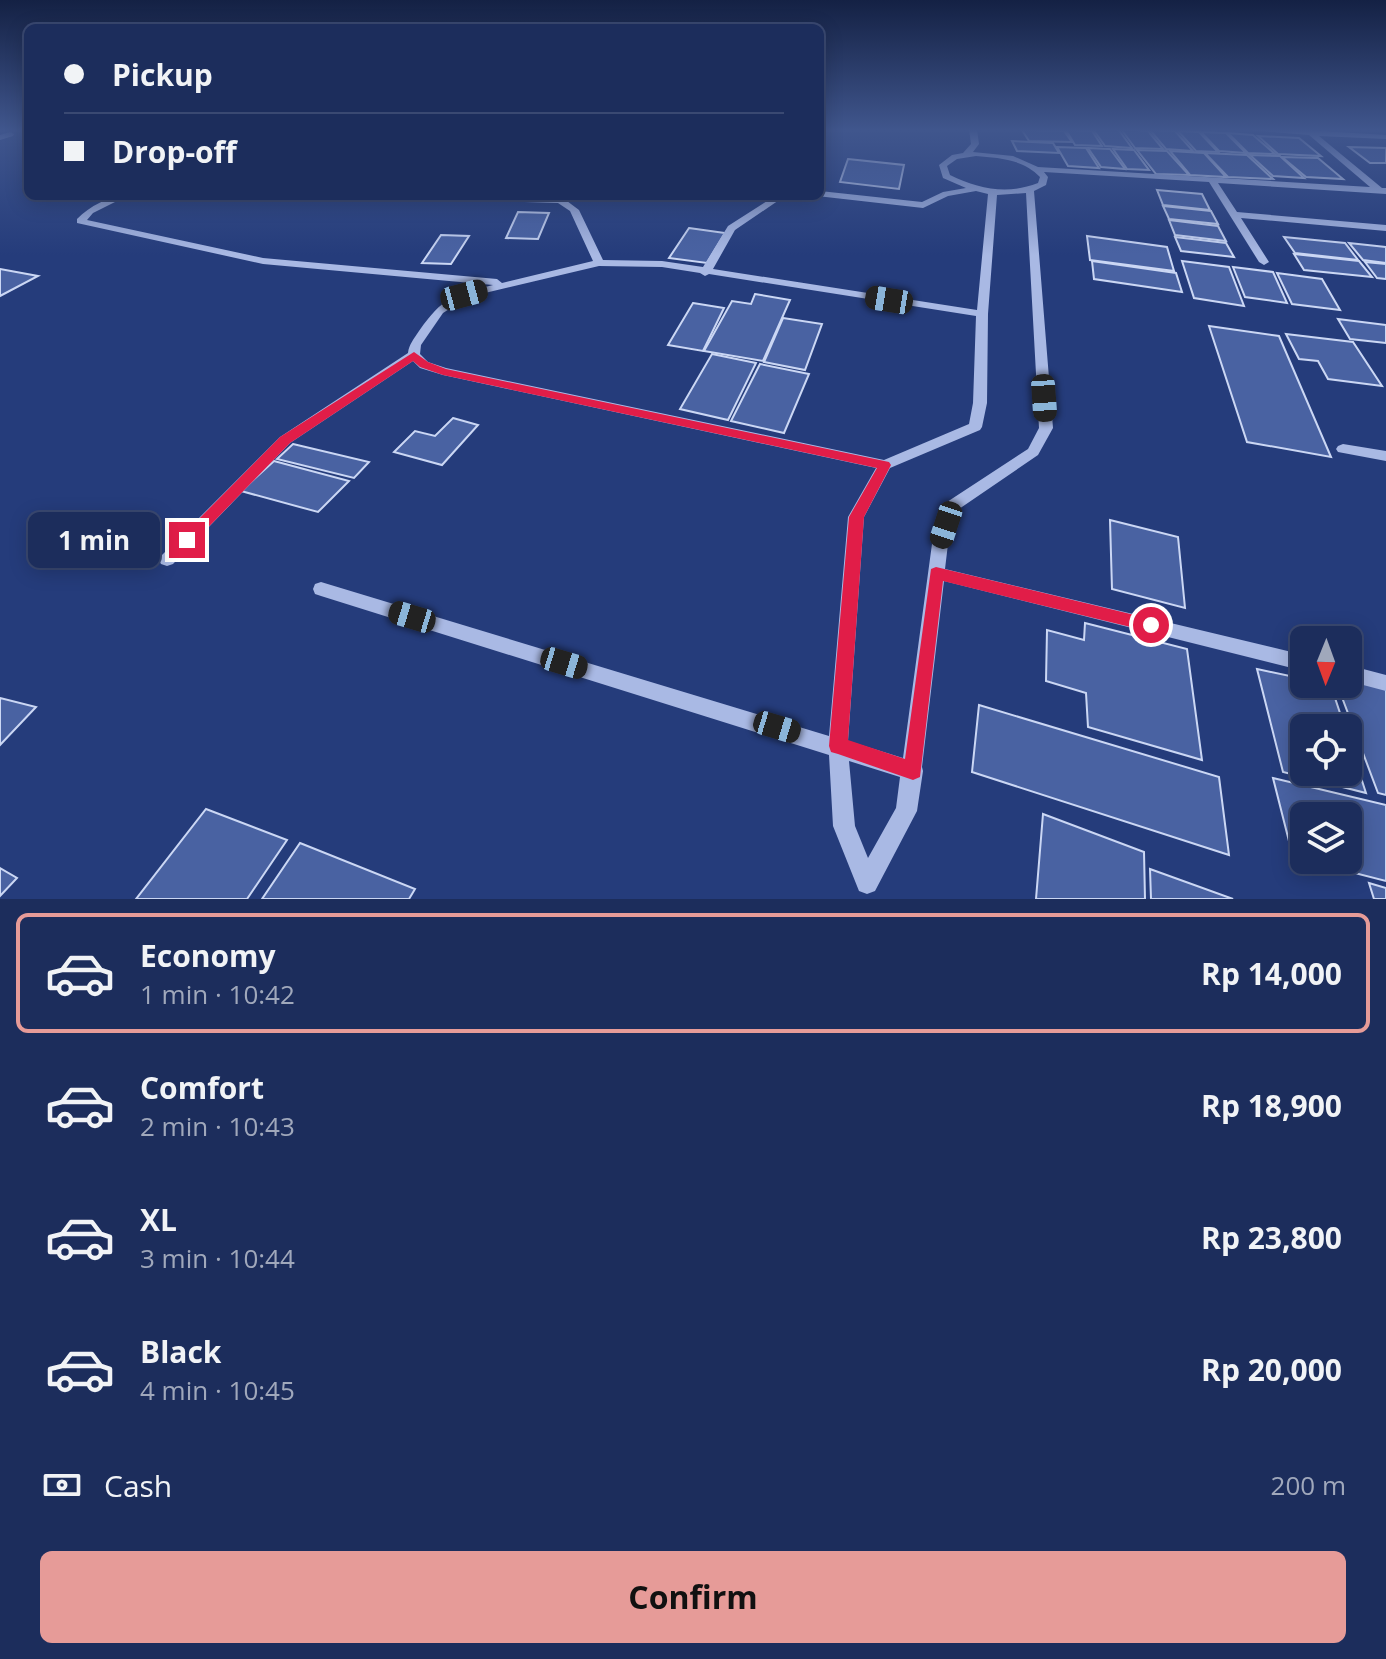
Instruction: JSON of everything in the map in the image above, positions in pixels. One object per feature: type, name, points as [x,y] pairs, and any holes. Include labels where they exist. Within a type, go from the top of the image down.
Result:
[{"type":"street","points":[[945,171],[946,176],[956,181],[985,191]]},
{"type":"street","points":[[1037,171],[1384,193]]},
{"type":"street","points":[[1357,171],[1384,193]]},
{"type":"street","points":[[824,194],[923,205],[946,194],[1030,191],[1042,185],[1041,173]]},
{"type":"street","points":[[946,194],[956,181]]},
{"type":"street","points":[[1212,181],[1264,262]]},
{"type":"street","points":[[414,355],[424,365],[443,371],[885,465],[975,427],[980,403],[985,191]]},
{"type":"street","points":[[867,891],[906,811],[940,544],[952,506],[1033,452],[1046,428],[1030,191]]},
{"type":"street","points":[[114,200],[90,211],[80,221],[263,261],[509,283]]},
{"type":"street","points":[[560,200],[574,210],[599,263]]},
{"type":"street","points":[[705,273],[731,228],[775,200]]},
{"type":"street","points":[[1236,215],[1386,228]]},
{"type":"street","points":[[414,355],[415,345],[439,311],[464,295],[599,263],[662,264],[982,314]]},
{"type":"street","points":[[167,560],[285,440],[414,355]]},
{"type":"street","points":[[1343,449],[1386,456]]},
{"type":"street","points":[[867,891],[844,826],[838,746],[856,517],[885,465]]},
{"type":"street","points":[[936,573],[1290,660]]},
{"type":"street","points":[[321,589],[913,771]]},
{"type":"street","points":[[1362,677],[1386,683]]},
{"type":"building","points":[[844,171],[903,171],[899,189],[840,182]]},
{"type":"building","points":[[1154,171],[1185,171],[1189,175],[1156,174]]},
{"type":"building","points":[[1187,171],[1220,171],[1226,177],[1190,175]]},
{"type":"building","points":[[1222,171],[1264,171],[1273,179],[1228,177]]},
{"type":"building","points":[[1267,171],[1296,171],[1304,178],[1273,176]]},
{"type":"building","points":[[1299,171],[1333,171],[1343,179],[1306,177]]},
{"type":"building","points":[[1157,190],[1202,194],[1210,210],[1163,205]]},
{"type":"building","points":[[1163,206],[1211,211],[1218,224],[1169,219]]},
{"type":"building","points":[[518,212],[549,213],[538,239],[506,238]]},
{"type":"building","points":[[1169,220],[1218,226],[1226,241],[1175,235]]},
{"type":"building","points":[[689,228],[725,233],[707,263],[669,258]]},
{"type":"building","points":[[441,235],[469,236],[451,264],[422,263]]},
{"type":"building","points":[[1087,236],[1167,247],[1174,271],[1090,260]]},
{"type":"building","points":[[1175,237],[1226,243],[1234,257],[1181,251]]},
{"type":"building","points":[[1284,237],[1345,243],[1358,260],[1295,253]]},
{"type":"building","points":[[1349,243],[1386,247],[1386,263],[1363,260]]},
{"type":"building","points":[[1294,254],[1359,261],[1372,277],[1304,270]]},
{"type":"building","points":[[1092,261],[1176,273],[1182,292],[1094,279]]},
{"type":"building","points":[[1182,261],[1229,267],[1244,306],[1194,298]]},
{"type":"building","points":[[1365,262],[1386,264],[1386,279],[1377,278]]},
{"type":"building","points":[[1233,267],[1273,272],[1287,303],[1245,297]]},
{"type":"building","points":[[0,269],[38,276],[0,296]]},
{"type":"building","points":[[1277,273],[1322,279],[1340,310],[1292,304]]},
{"type":"building","points":[[755,294],[790,300],[763,361],[704,351],[732,301],[751,304]]},
{"type":"building","points":[[693,303],[724,308],[703,351],[668,345]]},
{"type":"building","points":[[783,318],[822,324],[805,370],[764,362]]},
{"type":"building","points":[[1338,319],[1386,325],[1386,343],[1350,339]]},
{"type":"building","points":[[1209,326],[1279,336],[1331,457],[1247,442]]},
{"type":"building","points":[[1286,334],[1353,342],[1382,386],[1328,379],[1318,361],[1299,359]]},
{"type":"building","points":[[712,354],[756,363],[728,420],[680,409]]},
{"type":"building","points":[[760,364],[809,374],[784,433],[731,421]]},
{"type":"building","points":[[453,418],[478,425],[442,465],[394,452],[415,431],[435,436]]},
{"type":"building","points":[[293,444],[369,462],[354,478],[277,459]]},
{"type":"building","points":[[274,461],[349,481],[318,512],[241,491]]},
{"type":"building","points":[[1110,520],[1178,537],[1185,608],[1112,589]]},
{"type":"building","points":[[1085,623],[1187,649],[1202,760],[1088,727],[1086,693],[1046,681],[1047,630],[1084,640]]},
{"type":"building","points":[[1257,669],[1290,676],[1290,698],[1335,698],[1340,714],[1290,714],[1290,774],[1283,772]]},
{"type":"building","points":[[1362,682],[1386,687],[1386,795],[1378,793],[1362,750],[1362,714],[1348,714],[1342,698],[1362,698]]},
{"type":"building","points":[[0,698],[36,707],[0,745]]},
{"type":"building","points":[[979,705],[1219,777],[1229,855],[972,772]]},
{"type":"building","points":[[1273,778],[1290,782],[1290,786],[1306,786],[1386,805],[1386,881],[1359,874],[1362,874],[1362,802],[1290,802],[1290,845]]},
{"type":"building","points":[[1362,781],[1366,793],[1338,786],[1362,786]]},
{"type":"building","points":[[206,809],[287,840],[247,899],[136,899]]},
{"type":"building","points":[[1043,814],[1144,852],[1145,899],[1036,899]]},
{"type":"building","points":[[300,843],[415,889],[409,899],[262,899]]},
{"type":"building","points":[[0,868],[17,878],[0,896]]},
{"type":"building","points":[[1150,869],[1233,899],[1151,899]]},
{"type":"building","points":[[1369,883],[1386,888],[1386,899],[1374,899]]},
{"type":"route","points":[[187,540],[285,440],[414,355],[424,365],[443,371],[885,465],[856,517],[838,746],[913,771],[936,573],[1151,625]]}]
